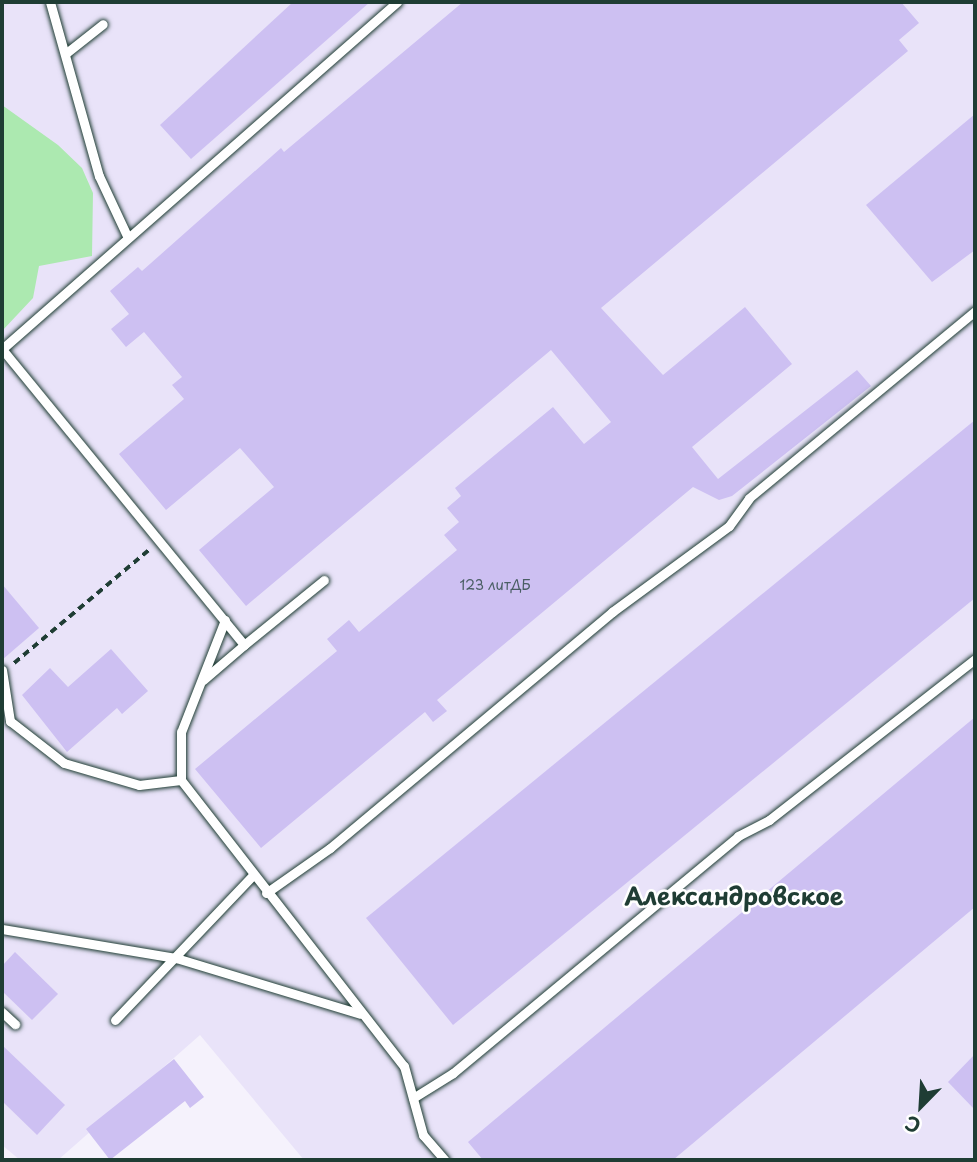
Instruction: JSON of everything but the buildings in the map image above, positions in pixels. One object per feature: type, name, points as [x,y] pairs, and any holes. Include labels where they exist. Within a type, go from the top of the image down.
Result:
[{"type":"lane","points":[[50,2],[99,176],[128,238]]},
{"type":"lane","points":[[244,645],[161,538],[2,349],[397,2]]},
{"type":"lane","points":[[65,54],[103,24]]},
{"type":"lane","points":[[266,893],[330,848],[611,612],[729,526],[749,498],[975,312]]},
{"type":"lane","points":[[201,682],[324,580]]},
{"type":"lane","points":[[225,620],[181,732],[181,780],[266,893],[404,1066],[423,1135],[445,1160]]},
{"type":"lane","points":[[413,1098],[453,1073],[738,836],[769,820],[975,659]]},
{"type":"lane","points":[[2,670],[10,721],[65,763],[139,785],[181,780]]},
{"type":"lane","points":[[116,1020],[253,875]]},
{"type":"lane","points":[[2,929],[176,958],[362,1014]]},
{"type":"lane","points":[[2,1012],[15,1024]]},
{"type":"path","points":[[2,670],[84,609],[161,538]]},
{"type":"shaded area","points":[[2,2],[975,2],[973,1160],[304,1160],[200,1035],[58,1160],[20,1160],[2,1145]]},
{"type":"green space","points":[[2,105],[58,145],[82,168],[93,193],[92,256],[39,266],[33,298],[2,331]]},
{"type":"district","name":"Александровское","points":[[734,896]]}]
